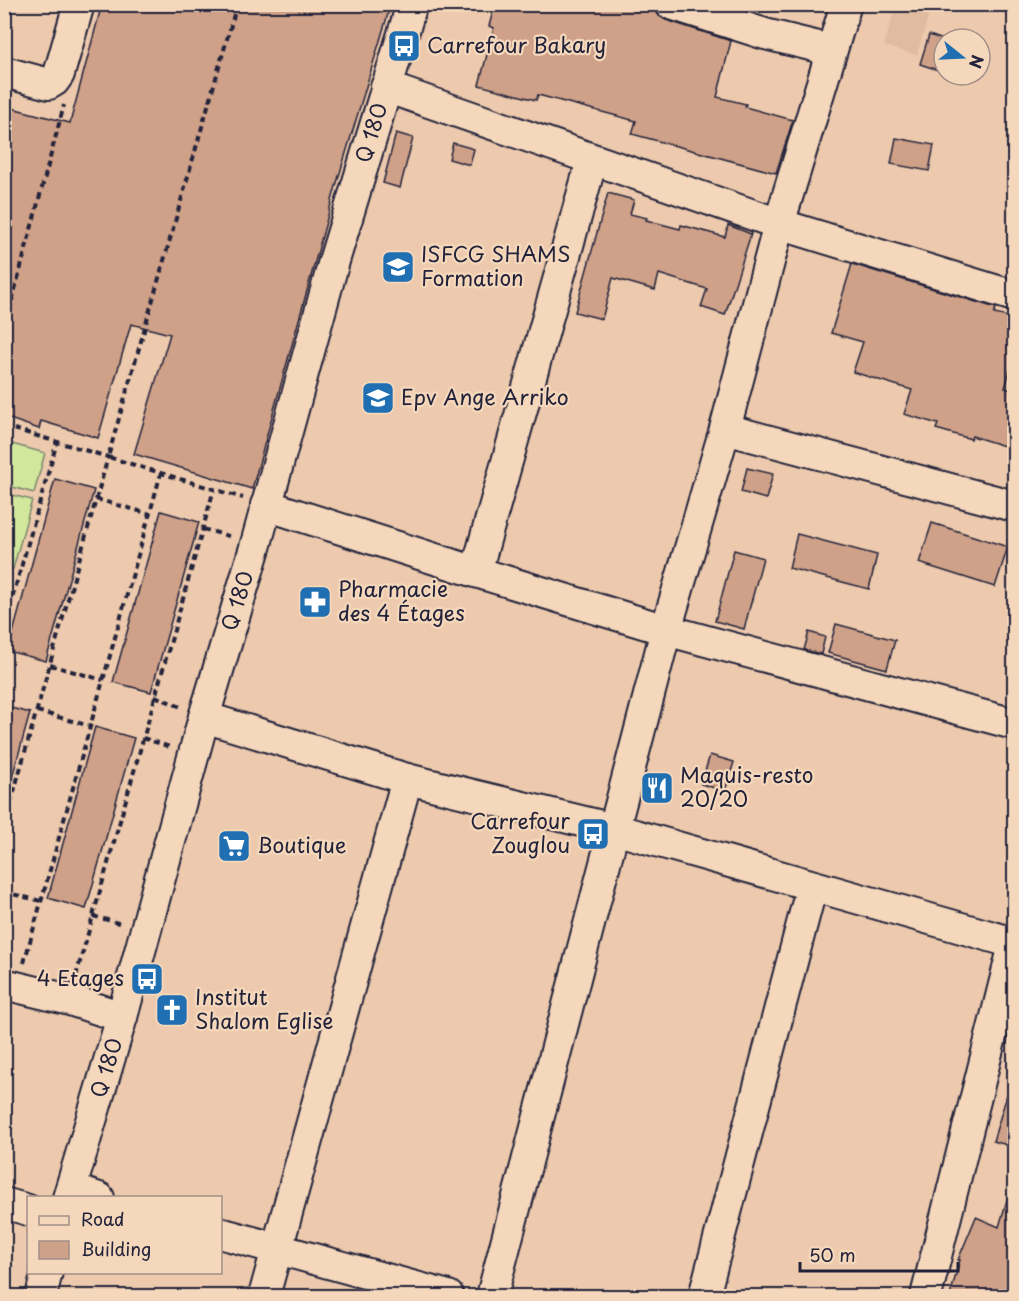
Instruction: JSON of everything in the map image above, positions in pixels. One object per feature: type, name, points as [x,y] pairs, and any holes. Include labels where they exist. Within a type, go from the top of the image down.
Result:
[{"type":"street","points":[[4,72],[49,84],[54,81],[59,74],[79,4]]},
{"type":"street","name":"Q 180","points":[[69,1193],[122,1017],[204,717],[256,544],[334,261],[411,4]]},
{"type":"street","points":[[671,4],[765,34],[831,50]]},
{"type":"street","points":[[492,1296],[666,630],[725,429],[779,224],[846,4]]},
{"type":"street","points":[[386,87],[779,224],[1014,296]]},
{"type":"street","points":[[476,572],[592,160]]},
{"type":"street","points":[[725,429],[1014,506]]},
{"type":"street","points":[[266,505],[666,630],[1014,724]]},
{"type":"street","points":[[204,717],[407,778],[614,830],[1014,944],[926,1296]]},
{"type":"street","points":[[264,1296],[407,778]]},
{"type":"street","points":[[704,1296],[812,886]]},
{"type":"street","points":[[11,985],[70,1000],[122,1017]]},
{"type":"street","points":[[69,1193],[92,1196]]},
{"type":"street","points":[[4,1203],[27,1210]]},
{"type":"street","points":[[222,1234],[448,1296]]},
{"type":"street","points":[[41,1296],[46,1274]]},
{"type":"path","points":[[4,827],[237,4]]},
{"type":"path","points":[[4,331],[66,96],[54,81]]},
{"type":"path","points":[[4,426],[266,505]]},
{"type":"path","points":[[4,627],[57,442]]},
{"type":"path","points":[[11,985],[41,901],[161,473]]},
{"type":"path","points":[[70,1000],[214,489]]},
{"type":"path","points":[[96,499],[150,514]]},
{"type":"path","points":[[203,529],[256,544]]},
{"type":"path","points":[[50,665],[103,680]]},
{"type":"path","points":[[37,711],[90,726]]},
{"type":"path","points":[[4,892],[41,901]]},
{"type":"shaded area","points":[[896,4],[932,5],[917,55],[884,46]]},
{"type":"green space","points":[[12,444],[45,453],[34,493],[5,485],[5,470]]},
{"type":"green space","points":[[4,493],[32,500],[13,569],[5,567]]},
{"type":"building","points":[[102,4],[391,4],[336,186],[252,489],[134,454],[170,334],[131,324],[98,438],[41,421],[39,429],[4,417],[4,106],[70,123]]},
{"type":"building","points":[[495,4],[633,4],[656,11],[666,20],[731,41],[717,97],[793,120],[776,173],[632,134],[636,121],[538,95],[536,100],[479,85],[494,28],[489,26]]},
{"type":"building","points":[[929,35],[932,36],[932,68],[920,64]]},
{"type":"building","points":[[396,133],[413,138],[400,188],[383,183]]},
{"type":"building","points":[[896,138],[934,145],[929,171],[891,164]]},
{"type":"building","points":[[453,143],[474,149],[470,165],[449,159]]},
{"type":"building","points":[[608,193],[634,200],[630,214],[647,218],[646,220],[680,229],[681,225],[725,237],[728,225],[751,234],[725,315],[701,307],[707,289],[659,274],[655,290],[613,278],[602,319],[575,312]]},
{"type":"building","points":[[852,264],[996,308],[994,314],[1014,318],[1014,356],[1005,388],[1014,391],[1014,449],[972,436],[971,439],[936,429],[938,424],[904,414],[912,390],[853,372],[863,342],[831,333]]},
{"type":"building","points":[[747,468],[773,474],[766,499],[741,492]]},
{"type":"building","points":[[55,479],[94,490],[46,661],[8,651]]},
{"type":"building","points":[[161,511],[199,522],[151,692],[113,682]]},
{"type":"building","points":[[932,523],[1008,547],[995,587],[919,563]]},
{"type":"building","points":[[797,534],[877,555],[869,589],[789,568]]},
{"type":"building","points":[[734,550],[763,558],[744,629],[715,621]]},
{"type":"building","points":[[836,624],[895,640],[887,669],[828,653]]},
{"type":"building","points":[[809,632],[825,637],[821,654],[804,650]]},
{"type":"building","points":[[4,706],[30,713],[10,785],[4,784]]},
{"type":"building","points":[[95,727],[134,738],[86,909],[48,898]]},
{"type":"building","points":[[710,755],[734,762],[725,791],[701,784]]},
{"type":"building","points":[[1010,1085],[1014,1086],[1014,1147],[993,1141]]},
{"type":"building","points":[[1010,1190],[1014,1190],[1014,1296],[950,1296],[960,1260],[958,1260],[976,1217],[999,1227]]},
{"type":"place","name":"Carrefour Bakary","points":[[404,46]]},
{"type":"place","name":"ISFCG SHAMS Formation","points":[[398,267]]},
{"type":"place","name":"Epv Ange Arriko","points":[[378,398]]},
{"type":"place","name":"Pharmacie des 4 Étages","points":[[315,602]]},
{"type":"place","name":"Maquis-resto 20/20","points":[[657,788]]},
{"type":"place","name":"Carrefour Zouglou","points":[[593,834]]},
{"type":"place","name":"Boutique","points":[[234,846]]},
{"type":"place","name":"4 Etages","points":[[147,979]]},
{"type":"place","name":"Institut Shalom Eglise","points":[[172,1010]]}]
